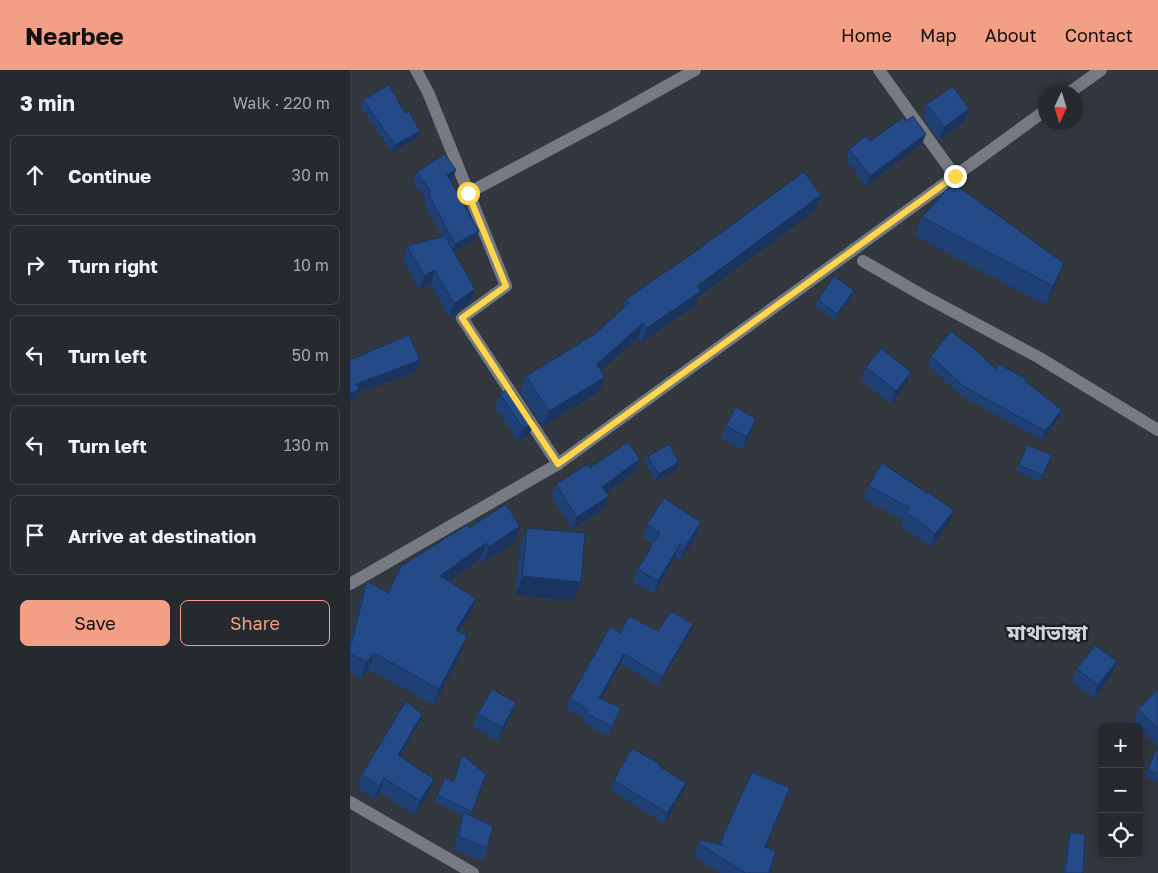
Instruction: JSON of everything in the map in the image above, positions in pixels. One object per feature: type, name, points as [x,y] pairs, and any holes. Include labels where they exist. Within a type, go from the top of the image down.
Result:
[{"type":"street","points":[[416,70],[428,92],[506,286],[462,318],[558,464]]},
{"type":"street","points":[[468,193],[695,70]]},
{"type":"street","points":[[879,70],[955,176]]},
{"type":"street","points":[[1080,85],[1101,70]]},
{"type":"street","points":[[350,584],[558,464],[1038,116]]},
{"type":"street","points":[[863,262],[1038,357],[1158,430]]},
{"type":"street","points":[[350,802],[474,873]]},
{"type":"building","points":[[389,85],[405,113],[409,111],[420,131],[395,145],[363,100]]},
{"type":"building","points":[[953,86],[969,109],[944,127],[927,104]]},
{"type":"building","points":[[913,116],[926,134],[870,176],[849,149],[866,136],[870,141],[903,118],[906,121]]},
{"type":"building","points":[[445,154],[456,170],[447,175],[479,231],[455,244],[428,193],[431,192],[417,172]]},
{"type":"building","points":[[804,172],[821,195],[697,286],[701,291],[647,328],[643,323],[597,364],[605,377],[549,411],[526,376],[595,334],[629,303],[626,299],[681,262]]},
{"type":"building","points":[[953,183],[1064,263],[1053,286],[922,217]]},
{"type":"building","points":[[445,236],[475,289],[454,304],[435,270],[424,276],[407,246]]},
{"type":"building","points":[[834,276],[854,290],[837,314],[818,300]]},
{"type":"building","points":[[951,331],[969,344],[996,369],[999,364],[1026,379],[1025,381],[1062,410],[1045,431],[963,386],[931,356]]},
{"type":"building","points":[[409,335],[420,360],[356,384],[359,389],[350,394],[350,360]]},
{"type":"building","points":[[881,348],[911,372],[896,391],[866,367]]},
{"type":"building","points":[[511,387],[534,422],[523,428],[500,394]]},
{"type":"building","points":[[736,407],[756,419],[747,437],[726,426]]},
{"type":"building","points":[[628,442],[640,459],[602,487],[609,496],[577,517],[556,484],[588,464],[590,468]]},
{"type":"building","points":[[669,444],[679,462],[658,474],[648,456]]},
{"type":"building","points":[[1027,445],[1052,455],[1043,475],[1019,465]]},
{"type":"building","points":[[882,463],[954,510],[935,534],[906,512],[910,508],[869,486]]},
{"type":"building","points":[[664,498],[701,522],[685,547],[680,544],[658,581],[638,569],[660,532],[647,524]]},
{"type":"building","points":[[506,504],[520,526],[489,547],[486,543],[440,576],[476,598],[456,630],[467,636],[439,689],[374,653],[367,662],[350,654],[350,639],[352,642],[367,581],[388,593],[401,566],[467,525],[469,528]]},
{"type":"building","points":[[527,528],[585,533],[581,582],[522,576]]},
{"type":"building","points":[[671,611],[693,624],[662,677],[624,654],[599,698],[621,708],[612,727],[586,713],[588,710],[570,698],[610,627],[620,633],[629,616],[658,631]]},
{"type":"building","points":[[1095,645],[1117,661],[1098,685],[1077,669]]},
{"type":"building","points":[[492,689],[516,703],[502,728],[478,714]]},
{"type":"building","points":[[1158,689],[1158,729],[1138,709]]},
{"type":"building","points":[[406,701],[422,714],[398,755],[434,779],[420,801],[384,778],[379,787],[362,774]]},
{"type":"building","points":[[1158,747],[1158,774],[1148,770]]},
{"type":"building","points":[[632,748],[660,764],[659,766],[686,783],[667,813],[614,780]]},
{"type":"building","points":[[462,755],[486,774],[472,812],[437,795],[445,778],[454,782]]},
{"type":"building","points":[[752,772],[790,788],[765,847],[776,851],[769,873],[745,873],[699,843],[700,840],[725,846],[720,843]]},
{"type":"building","points":[[463,812],[493,826],[487,848],[459,837]]},
{"type":"building","points":[[1070,833],[1085,834],[1083,873],[1065,873]]},
{"type":"district","name":"মাথাভাঙ্গা","points":[[1047,632]]},
{"type":"route","points":[[468,193],[506,286],[462,318],[558,464],[955,176]]}]
